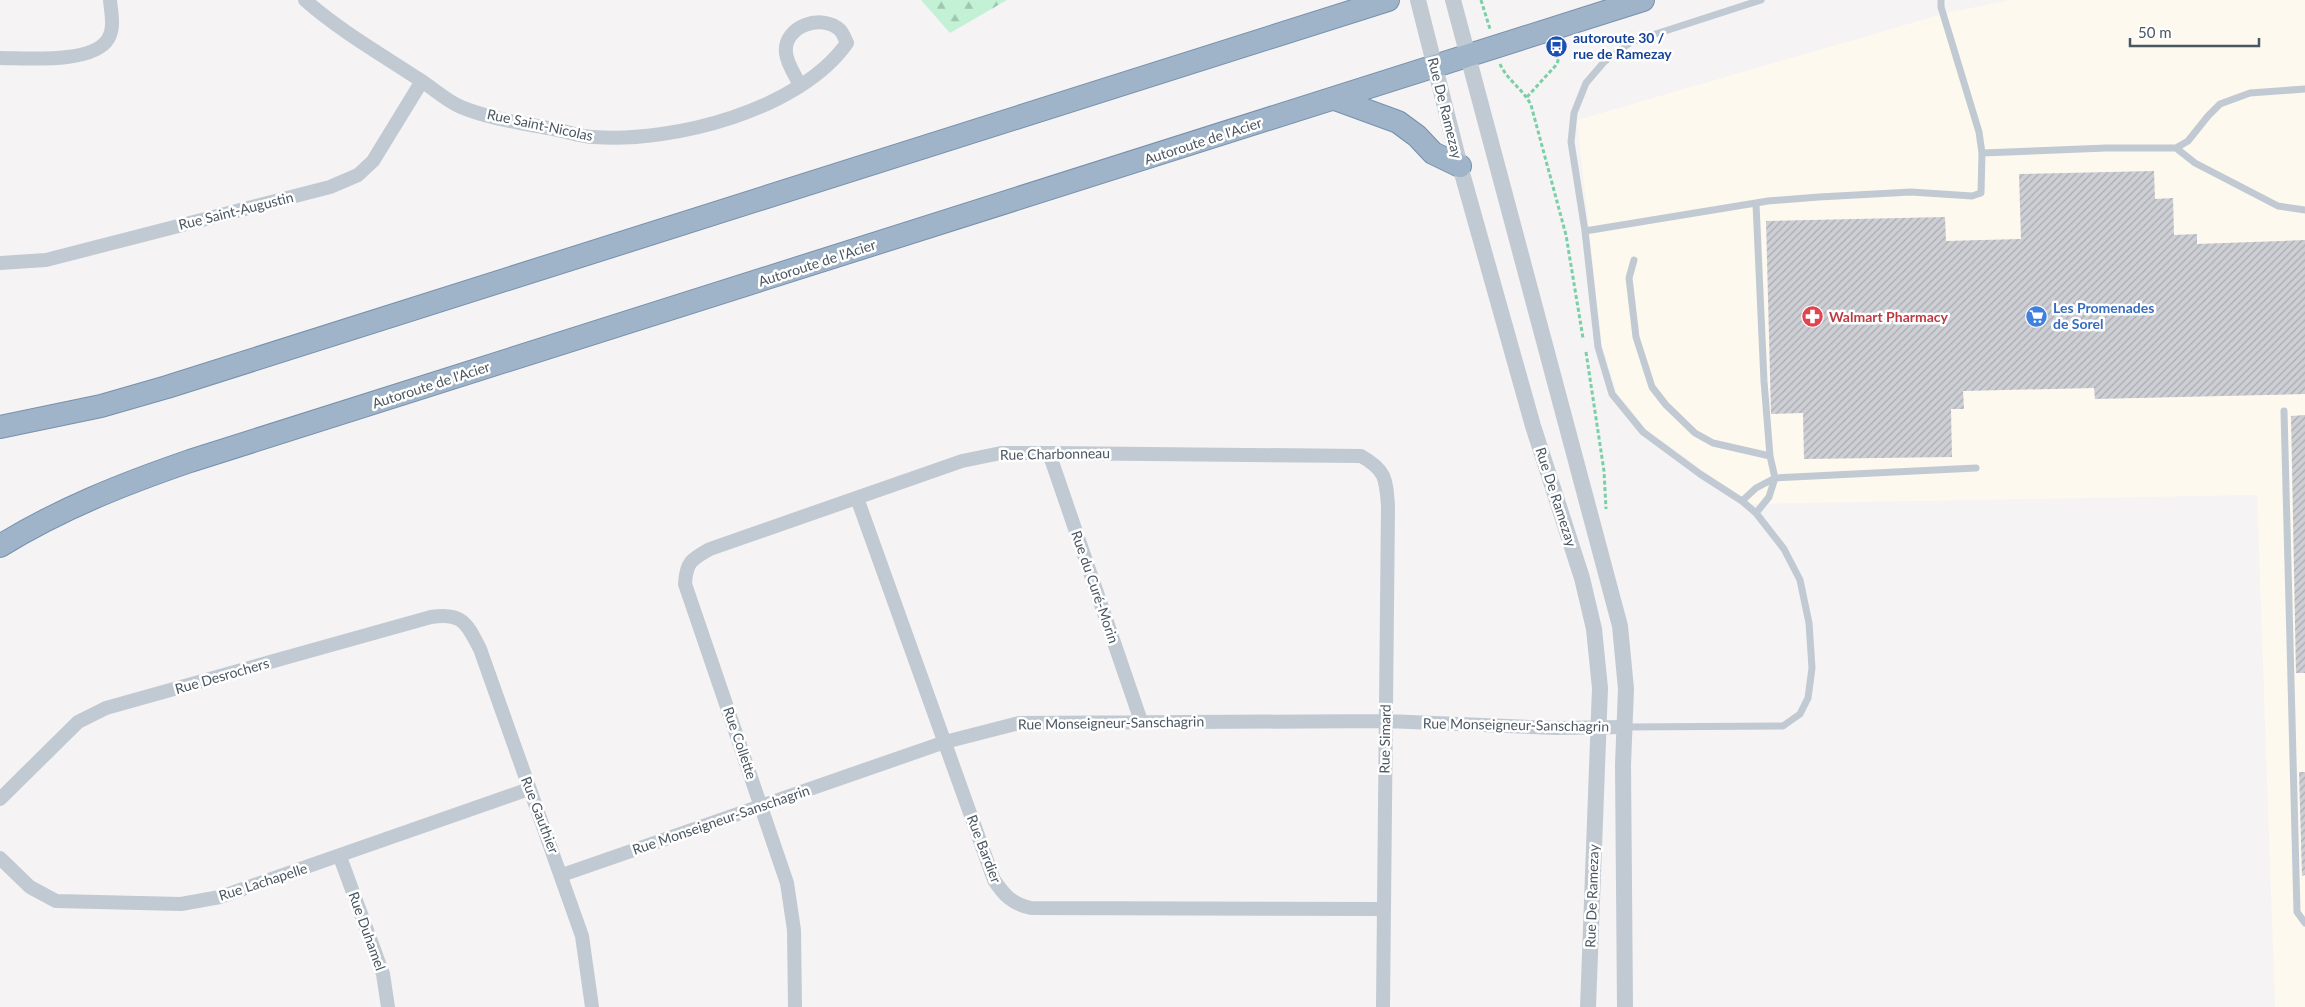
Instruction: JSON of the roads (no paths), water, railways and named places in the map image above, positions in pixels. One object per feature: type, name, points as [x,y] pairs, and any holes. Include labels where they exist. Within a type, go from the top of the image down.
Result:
[{"type":"highway","points":[[0,427],[101,406],[176,384],[1388,0]]},
{"type":"highway","name":"Autoroute de l'Acier","points":[[0,546],[70,507],[149,475],[1643,0]]},
{"type":"highway","points":[[1335,99],[1398,122],[1417,136],[1433,153],[1460,166]]},
{"type":"street","points":[[0,58],[53,58],[92,52],[108,39],[112,25],[110,0]]},
{"type":"street","name":"Rue Saint-Nicolas","points":[[305,0],[335,25],[462,107],[519,123],[593,138],[666,134],[758,110],[800,85],[832,63],[848,43],[840,30],[824,21],[808,23],[797,29],[788,40],[786,52],[800,85]]},
{"type":"street","name":"Rue De Ramezay","points":[[1418,0],[1460,166],[1533,426],[1588,602],[1599,665],[1588,1007]]},
{"type":"street","name":"Rue De Ramezay","points":[[1452,0],[1620,626],[1625,680],[1625,1007]]},
{"type":"street","name":"Rue Saint-Augustin","points":[[0,263],[46,260],[330,187],[358,175],[373,161],[422,81]]},
{"type":"street","name":"Rue Charbonneau","points":[[685,569],[694,558],[710,549],[962,461],[1001,453],[1361,456],[1382,471]]},
{"type":"street","name":"Rue du Curé-Morin","points":[[1049,453],[1141,721]]},
{"type":"street","name":"Rue Simard","points":[[1382,471],[1386,484],[1388,506],[1382,909],[1383,1007]]},
{"type":"street","name":"Rue Bardier","points":[[857,498],[994,880],[1004,895],[1017,905],[1031,908],[1382,909]]},
{"type":"street","name":"Rue Collette","points":[[685,569],[684,584],[787,883],[794,930],[796,1007]]},
{"type":"street","name":"Rue Desrochers","points":[[0,799],[78,722],[106,708],[432,617],[445,615],[458,617],[470,628]]},
{"type":"street","name":"Rue Gauthier","points":[[470,628],[480,649],[529,789],[562,875],[582,936],[592,1007]]},
{"type":"street","name":"Rue Monseigneur-Sanschagrin","points":[[562,875],[945,742],[1019,723],[1141,721],[1386,722],[1598,728],[1624,727]]},
{"type":"street","name":"Rue Lachapelle","points":[[0,858],[30,887],[56,901],[181,904],[220,897],[529,789]]},
{"type":"street","name":"Rue Duhamel","points":[[340,856],[384,974],[388,1007]]},
{"type":"lane","points":[[1624,727],[1783,726],[1800,714],[1808,698],[1812,668],[1809,622],[1800,580],[1784,549],[1756,514],[1742,502],[1642,432],[1612,394],[1598,347],[1585,231],[1571,142],[1574,113],[1586,83],[1604,62],[1631,42],[1761,0]]},
{"type":"lane","points":[[1585,231],[1756,204],[1818,197],[1911,192],[1977,195],[1983,188],[1979,132],[1941,4],[1935,0]]},
{"type":"lane","points":[[1982,153],[2097,148],[2176,148],[2188,141],[2220,104],[2250,93],[2305,89]]},
{"type":"lane","points":[[2176,148],[2195,163],[2278,206],[2305,210]]},
{"type":"lane","points":[[1756,204],[1770,456],[1775,478],[1769,497],[1756,514]]},
{"type":"lane","points":[[1634,260],[1629,278],[1636,338],[1652,386],[1666,405],[1695,434],[1713,444],[1770,456]]},
{"type":"lane","points":[[2284,411],[2297,912],[2305,923]]},
{"type":"lane","points":[[1742,502],[1756,488],[1775,478],[1976,468]]},
{"type":"place","name":"autoroute 30 / rue de Ramezay","points":[[1557,46]]},
{"type":"place","name":"Les Promenades de Sorel","points":[[2037,316]]},
{"type":"place","name":"Walmart Pharmacy","points":[[1813,317]]}]
